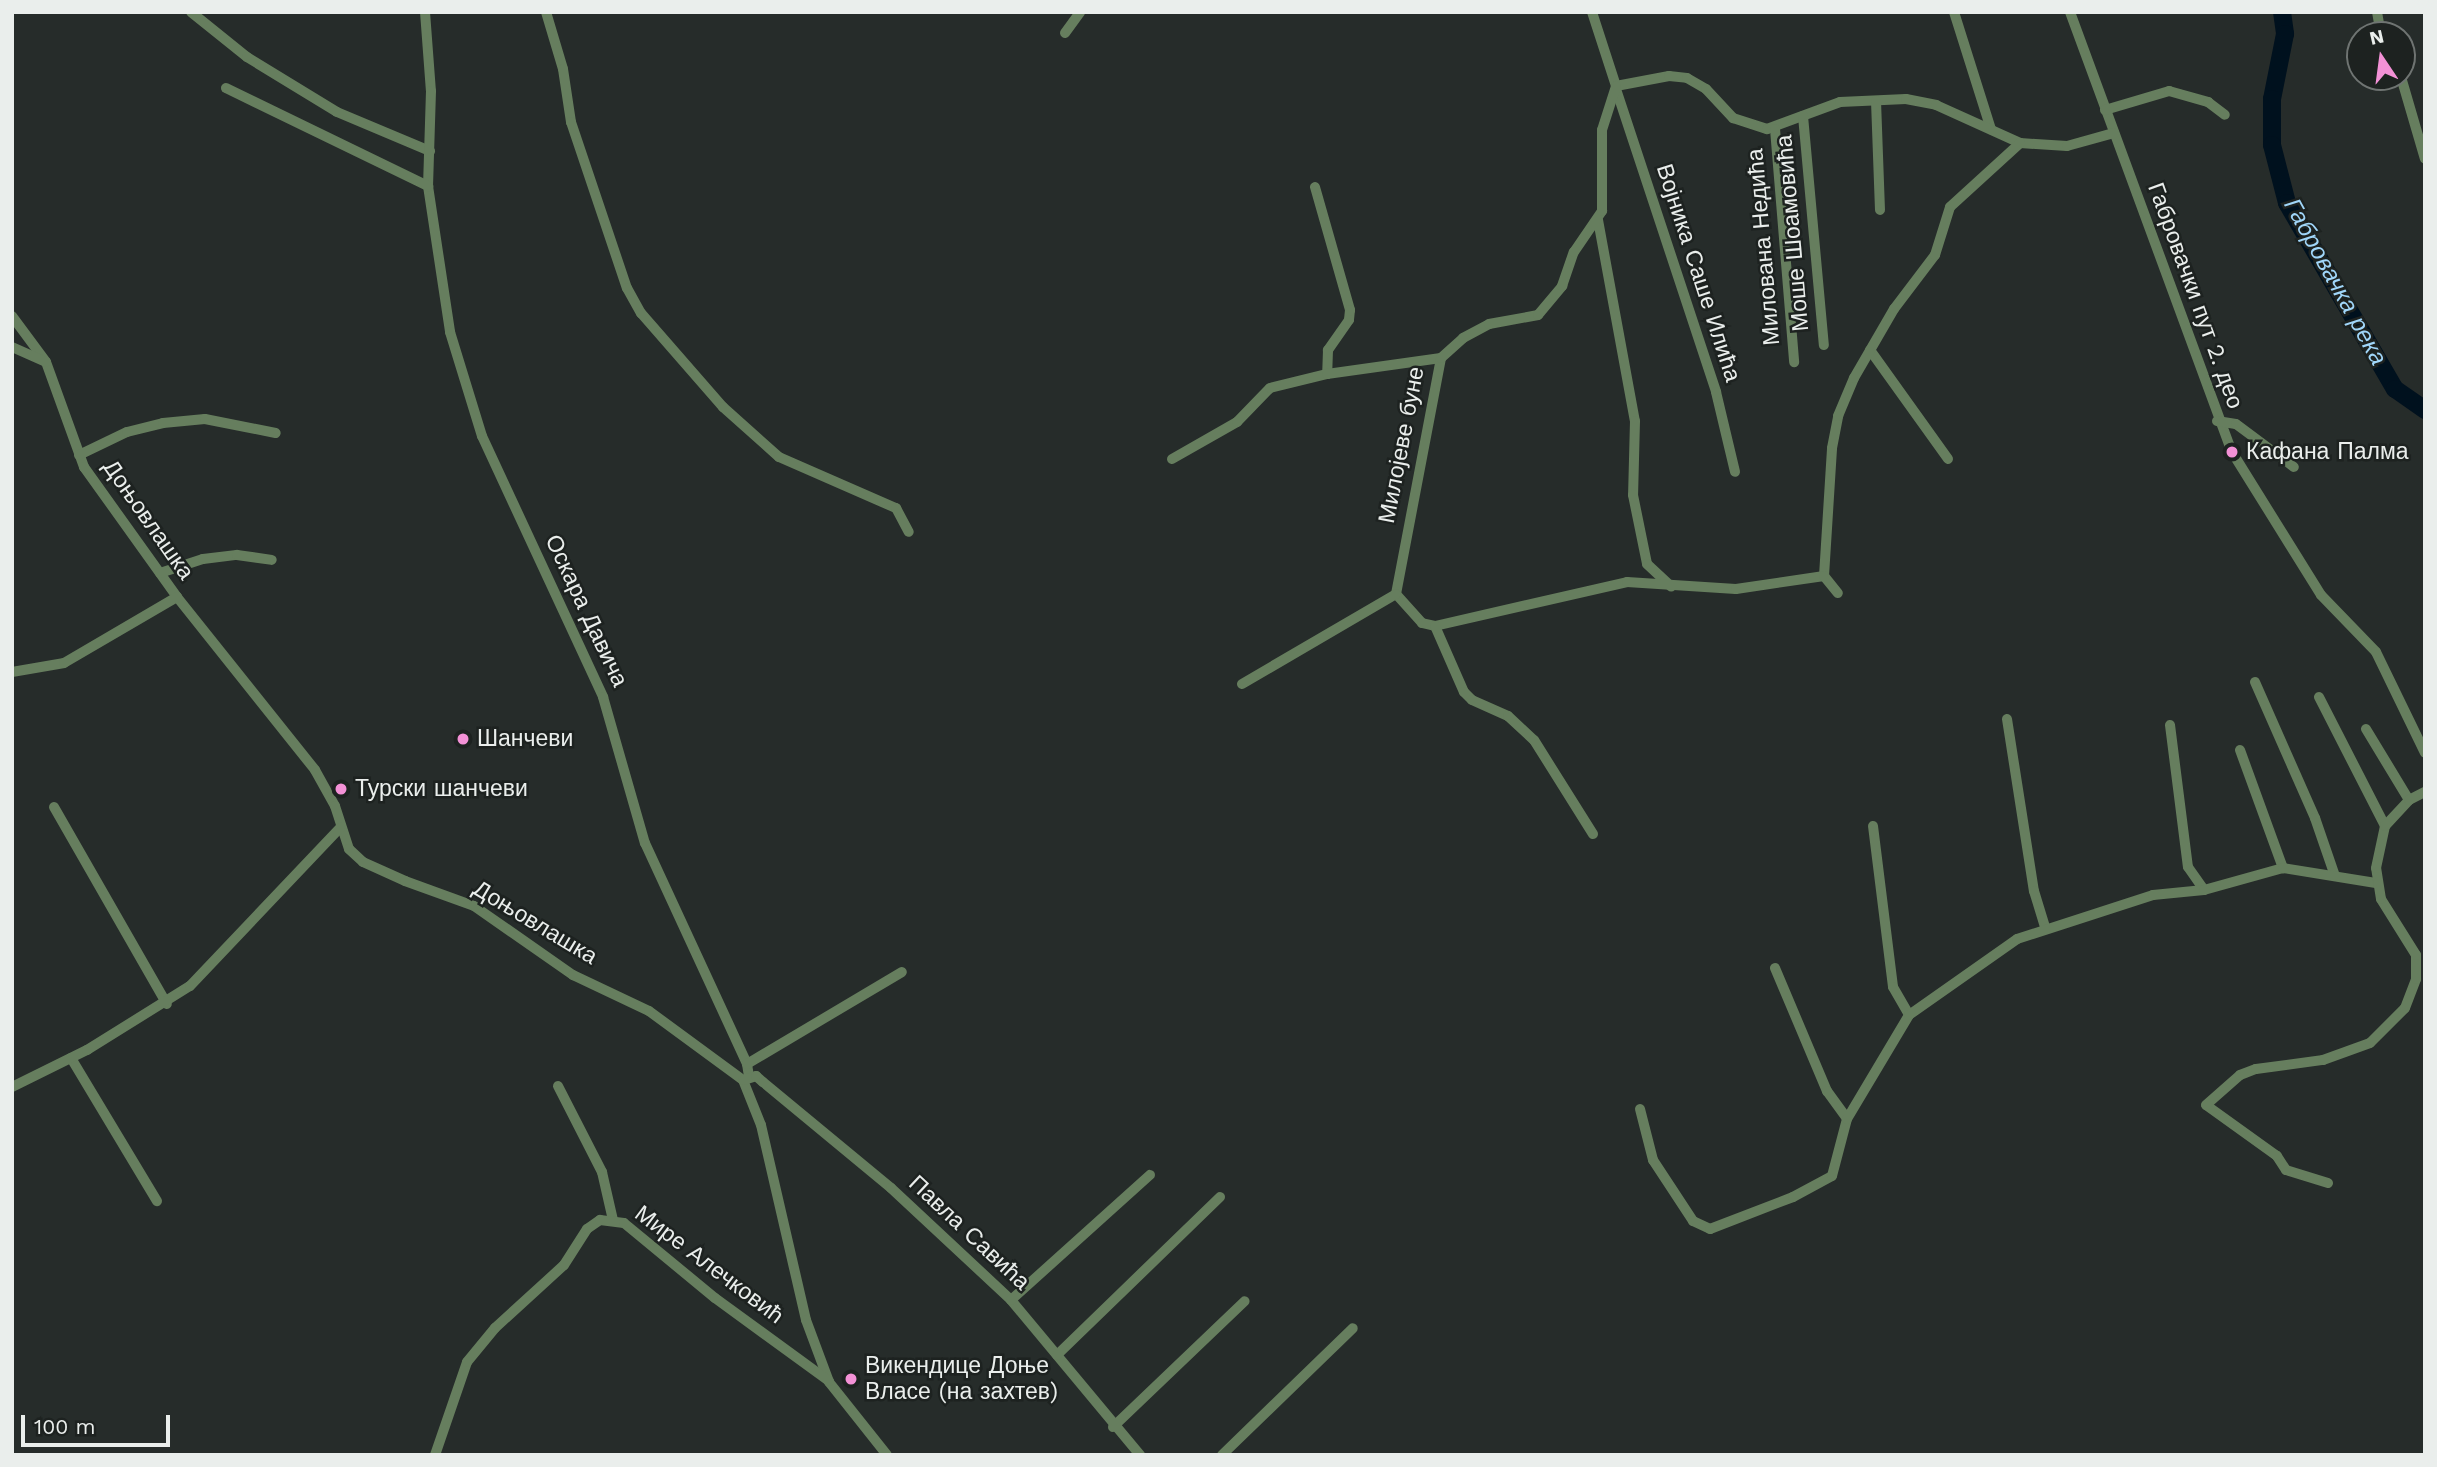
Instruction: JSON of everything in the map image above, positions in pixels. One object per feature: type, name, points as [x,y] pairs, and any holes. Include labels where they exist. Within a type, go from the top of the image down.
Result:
[{"type":"street","points":[[191,12],[247,57],[338,112],[430,151]]},
{"type":"street","name":"Оскара Давича","points":[[425,12],[430,151],[428,186],[450,332],[482,436],[603,697],[645,843],[747,1064],[746,1078]]},
{"type":"street","points":[[546,12],[563,69],[571,122],[627,288],[640,313],[723,407],[779,457],[896,508],[909,532]]},
{"type":"street","points":[[1065,33],[1080,12]]},
{"type":"street","name":"Војника Саше Илића","points":[[1592,12],[1614,90],[1716,391],[1735,472]]},
{"type":"street","points":[[1955,12],[1991,130]]},
{"type":"street","name":"Габровачки пут 2. део","points":[[2070,12],[2217,421],[2232,452],[2321,595],[2376,652],[2425,753]]},
{"type":"street","points":[[1671,586],[1647,564],[1635,507],[1635,421],[1598,220],[1602,211],[1602,130],[1614,90],[1669,76],[1687,78],[1706,89],[1733,118],[1775,129],[1840,102],[1927,101],[2020,143],[2067,146],[2115,133]]},
{"type":"street","points":[[226,88],[428,186]]},
{"type":"street","points":[[2105,110],[2169,91],[2208,102],[2225,115]]},
{"type":"street","points":[[2405,91],[2425,159]]},
{"type":"street","points":[[1876,101],[1880,210]]},
{"type":"street","name":"Моше Шоамовића","points":[[1803,116],[1825,345]]},
{"type":"street","name":"Милована Недића","points":[[1775,129],[1794,362]]},
{"type":"street","points":[[1838,593],[1824,576],[1838,416],[1870,350],[1935,255],[1950,207],[2020,143]]},
{"type":"street","points":[[1315,187],[1350,310],[1349,320],[1328,350],[1327,374]]},
{"type":"street","name":"Милојеве буне","points":[[1396,594],[1441,358],[1463,338],[1489,324],[1538,315],[1562,286],[1574,252],[1598,220]]},
{"type":"street","name":"Доњовлашка","points":[[12,316],[46,362],[79,455],[177,597],[315,769],[335,806],[349,849],[363,862],[474,906],[573,975],[649,1011],[746,1078]]},
{"type":"street","points":[[12,347],[46,362]]},
{"type":"street","points":[[1870,350],[1948,459]]},
{"type":"street","points":[[1172,459],[1237,422],[1270,388],[1327,374],[1441,358]]},
{"type":"street","points":[[79,455],[127,432],[163,423],[205,419],[276,433]]},
{"type":"street","points":[[2217,421],[2236,424],[2294,467]]},
{"type":"street","points":[[160,573],[226,556],[272,560]]},
{"type":"street","points":[[1242,684],[1396,594],[1422,623],[1435,626],[1627,582],[1736,589],[1824,576]]},
{"type":"street","points":[[12,671],[64,663],[177,597]]},
{"type":"street","points":[[1435,626],[1464,691],[1472,700],[1508,716],[1534,740],[1593,834]]},
{"type":"street","points":[[2255,682],[2335,876]]},
{"type":"street","points":[[2319,697],[2385,826]]},
{"type":"street","points":[[2007,719],[2034,891],[2045,928]]},
{"type":"street","points":[[2170,725],[2188,867],[2204,890]]},
{"type":"street","points":[[2366,729],[2409,800]]},
{"type":"street","points":[[2239,750],[2283,868]]},
{"type":"street","points":[[2328,1183],[2286,1170],[2277,1156],[2206,1105],[2240,1075],[2256,1069],[2323,1060],[2370,1043],[2405,1008],[2416,979],[2416,955],[2376,883],[2385,826],[2409,800],[2425,792]]},
{"type":"street","points":[[54,807],[167,1004]]},
{"type":"street","points":[[1873,826],[1894,986],[1909,1014]]},
{"type":"street","points":[[12,1087],[71,1058],[167,1004],[218,959],[340,828]]},
{"type":"street","points":[[1640,1109],[1653,1160],[1693,1221],[1710,1229],[1793,1197],[1832,1176],[1847,1119],[1909,1014],[2017,940],[2045,928],[2153,895],[2204,890],[2283,868],[2376,883]]},
{"type":"street","points":[[1775,968],[1827,1091],[1847,1119]]},
{"type":"street","points":[[747,1064],[902,972]]},
{"type":"street","points":[[71,1058],[157,1201]]},
{"type":"street","points":[[746,1078],[761,1125],[806,1320],[829,1381],[887,1455]]},
{"type":"street","name":"Павла Савића","points":[[746,1078],[763,1082],[891,1188],[1012,1300],[1114,1427],[1140,1455]]},
{"type":"street","name":"Мире Алечковић","points":[[558,1086],[602,1172],[613,1220],[624,1223],[715,1298],[829,1381]]},
{"type":"street","points":[[1012,1300],[1150,1175]]},
{"type":"street","points":[[1057,1355],[1220,1197]]},
{"type":"street","points":[[435,1455],[467,1362],[495,1328],[564,1265],[593,1223],[613,1220]]},
{"type":"street","points":[[1114,1427],[1245,1301]]},
{"type":"street","points":[[1222,1455],[1353,1328]]},
{"type":"waterway","name":"Габровачка река","points":[[2282,12],[2285,34],[2272,99],[2272,145],[2287,203],[2395,389],[2425,410]]},
{"type":"place","name":"Кафана Палма","points":[[2232,452]]},
{"type":"place","name":"Шанчеви","points":[[463,739]]},
{"type":"place","name":"Турски шанчеви","points":[[341,789]]},
{"type":"place","name":"Викендице Доње Власе (на захтев)","points":[[851,1379]]}]
